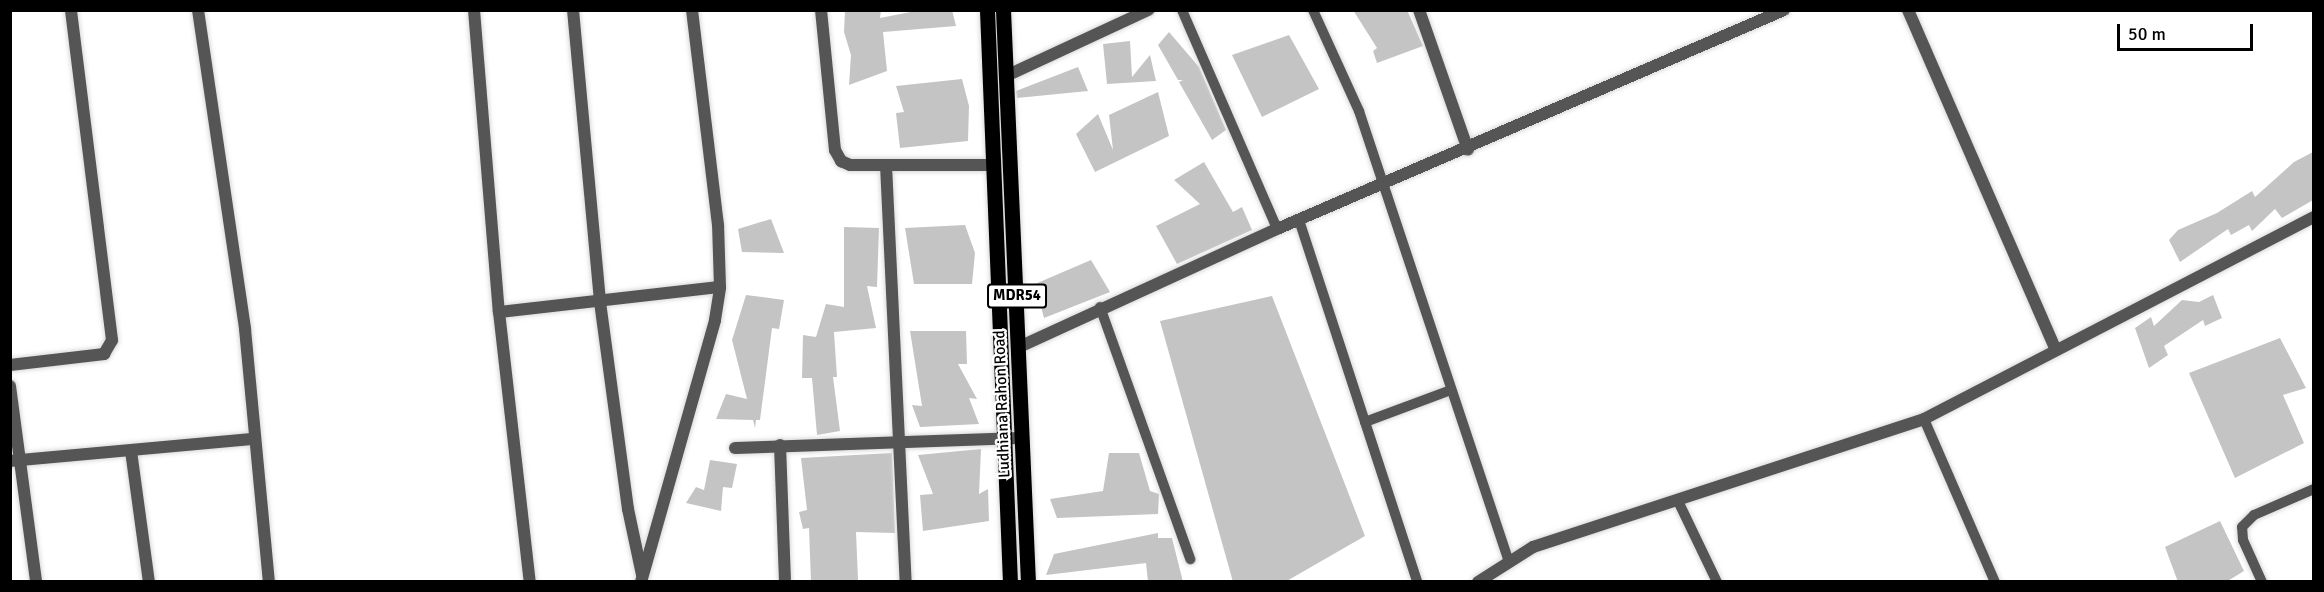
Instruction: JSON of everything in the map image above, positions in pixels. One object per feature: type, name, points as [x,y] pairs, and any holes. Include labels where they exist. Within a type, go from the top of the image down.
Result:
[{"type":"main road","name":"Ludhiana Rahon Road","points":[[987,10],[1010,582]]},
{"type":"main road","name":"Ludhiana Rahon Road","points":[[1003,10],[1028,582]]},
{"type":"street","points":[[10,365],[104,354],[112,340],[70,10]]},
{"type":"street","points":[[198,10],[244,329],[268,582]]},
{"type":"street","points":[[474,10],[499,312],[530,582]]},
{"type":"street","points":[[573,10],[600,302],[628,509],[642,579]]},
{"type":"street","points":[[642,579],[715,320],[720,287],[718,225],[692,10]]},
{"type":"street","points":[[821,10],[835,150],[841,161],[850,165],[992,165]]},
{"type":"street","points":[[1006,76],[1148,10]]},
{"type":"street","points":[[1419,10],[1468,150]]},
{"type":"street","points":[[1019,347],[1100,307],[1276,229],[1468,150],[1784,10]]},
{"type":"street","points":[[1908,10],[2055,348]]},
{"type":"street","points":[[886,165],[906,582]]},
{"type":"street","points":[[1478,582],[1497,576],[1509,562],[1533,547],[1924,419],[2055,348],[2313,217]]},
{"type":"street","points":[[499,312],[720,287]]},
{"type":"street","points":[[10,386],[16,460],[36,582]]},
{"type":"street","points":[[735,448],[1020,438]]},
{"type":"street","points":[[16,460],[254,439]]},
{"type":"street","points":[[780,445],[785,582]]},
{"type":"street","points":[[131,451],[149,582]]},
{"type":"lane","points":[[1182,10],[1276,229]]},
{"type":"lane","points":[[1313,10],[1352,94],[1509,562]]},
{"type":"lane","points":[[1299,220],[1417,582]]},
{"type":"lane","points":[[1100,307],[1190,559]]},
{"type":"lane","points":[[1365,422],[1451,390]]},
{"type":"lane","points":[[1924,419],[1995,582]]},
{"type":"lane","points":[[2262,582],[2243,540],[2242,527],[2254,514],[2313,489]]},
{"type":"lane","points":[[1678,501],[1717,582]]},
{"type":"building","points":[[845,10],[881,10],[880,18],[921,10],[952,10],[956,26],[883,32],[887,71],[849,85],[851,55],[844,32]]},
{"type":"building","points":[[1353,10],[1407,10],[1423,46],[1377,63],[1373,51],[1377,48]]},
{"type":"building","points":[[1169,32],[1199,67],[1226,130],[1212,140],[1179,82],[1183,80],[1178,80],[1158,45]]},
{"type":"building","points":[[1289,35],[1319,89],[1262,117],[1232,55]]},
{"type":"building","points":[[1130,41],[1132,77],[1150,55],[1156,81],[1107,84],[1103,44]]},
{"type":"building","points":[[1078,67],[1088,91],[1017,98],[1016,91]]},
{"type":"building","points":[[962,79],[969,106],[968,141],[900,148],[896,113],[904,112],[896,86]]},
{"type":"building","points":[[1158,92],[1169,136],[1095,172],[1076,134],[1098,114],[1113,150],[1109,115]]},
{"type":"building","points":[[2313,152],[2313,200],[2282,218],[2275,209],[2252,231],[2249,225],[2231,235],[2228,229],[2180,262],[2169,240],[2178,230],[2217,213],[2252,191],[2255,197],[2294,162]]},
{"type":"building","points":[[1204,162],[1233,212],[1242,207],[1252,230],[1177,264],[1156,226],[1200,204],[1174,180]]},
{"type":"building","points":[[771,219],[784,253],[742,252],[738,229]]},
{"type":"building","points":[[965,225],[975,253],[972,284],[914,284],[905,228]]},
{"type":"building","points":[[844,227],[879,228],[877,287],[867,286],[876,328],[834,332],[837,377],[833,377],[840,431],[817,435],[812,378],[802,378],[803,335],[816,337],[826,304],[844,307]]},
{"type":"building","points":[[1091,260],[1110,292],[1044,318],[1035,284]]},
{"type":"building","points":[[746,295],[784,300],[779,329],[772,328],[760,420],[756,420],[755,428],[753,420],[716,419],[726,394],[747,399],[732,340]]},
{"type":"building","points":[[2213,295],[2222,318],[2205,326],[2203,320],[2164,346],[2168,355],[2149,368],[2135,328],[2151,317],[2154,326],[2182,300],[2199,302]]},
{"type":"building","points":[[1272,296],[1365,536],[1285,582],[1233,582],[1160,321]]},
{"type":"building","points":[[910,331],[966,331],[967,364],[958,364],[977,399],[969,398],[979,424],[920,427],[912,405],[922,406]]},
{"type":"building","points":[[2280,338],[2306,388],[2283,395],[2304,443],[2235,478],[2189,373]]},
{"type":"building","points":[[981,449],[979,494],[988,489],[989,521],[923,531],[920,495],[933,494],[918,455]]},
{"type":"building","points":[[892,453],[895,533],[856,532],[858,580],[811,582],[809,528],[803,529],[799,512],[807,510],[801,458]]},
{"type":"building","points":[[1109,453],[1139,453],[1150,491],[1159,494],[1158,514],[1057,518],[1050,499],[1103,491]]},
{"type":"building","points":[[710,460],[737,464],[732,488],[723,487],[721,511],[686,503],[696,487],[704,490]]},
{"type":"building","points":[[2220,521],[2244,571],[2226,582],[2178,582],[2165,547]]},
{"type":"building","points":[[1158,533],[1158,538],[1172,538],[1183,582],[1148,582],[1146,563],[1046,575],[1054,554]]}]
